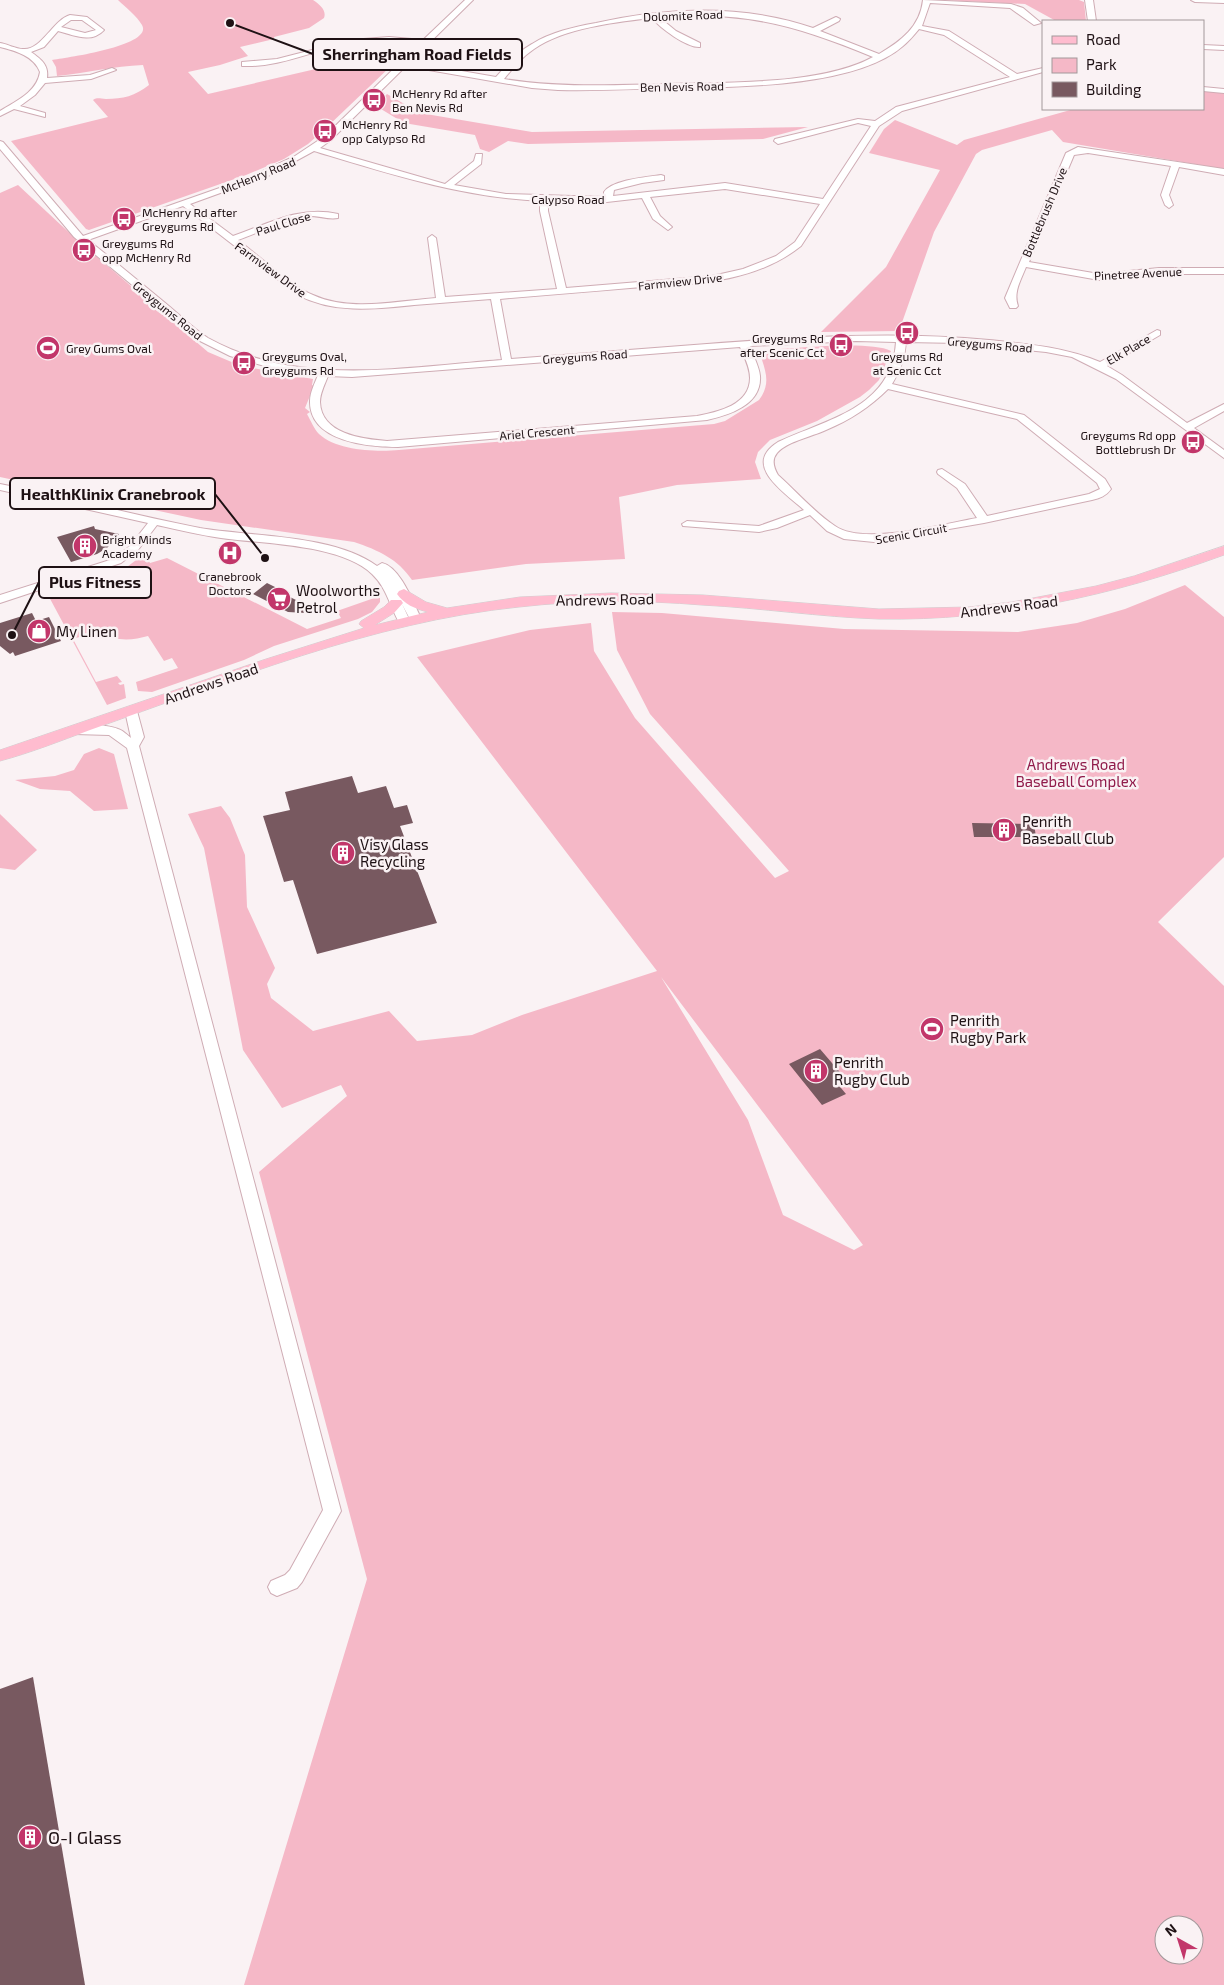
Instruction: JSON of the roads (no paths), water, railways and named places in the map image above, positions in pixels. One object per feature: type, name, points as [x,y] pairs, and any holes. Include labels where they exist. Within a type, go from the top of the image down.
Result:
[{"type":"main road","name":"Andrews Road","points":[[0,756],[330,642],[409,619],[449,612],[533,601],[620,598],[704,600],[880,614],[991,610],[1047,602],[1109,589],[1165,572],[1224,550]]},
{"type":"main road","points":[[330,642],[379,617],[400,598],[420,606],[449,612]]},
{"type":"street","name":"McHenry Road","points":[[82,239],[266,174],[315,149],[469,0]]},
{"type":"street","points":[[1089,0],[1092,20]]},
{"type":"street","points":[[1195,0],[1224,1]]},
{"type":"street","points":[[927,1],[1008,6],[1018,9],[1037,23]]},
{"type":"street","name":"Ben Nevis Road","points":[[405,64],[541,87],[760,84],[830,74],[879,57],[904,41],[918,27],[927,1]]},
{"type":"street","name":"Dolomite Road","points":[[498,80],[524,53],[550,38],[613,21],[654,15],[704,13],[739,15],[778,21],[814,31],[879,57]]},
{"type":"street","points":[[1028,16],[1039,14]]},
{"type":"street","points":[[654,15],[697,45]]},
{"type":"street","points":[[25,52],[41,45],[58,29],[66,18],[74,16],[87,20],[100,30],[95,34],[84,36],[58,29]]},
{"type":"street","points":[[814,31],[836,19]]},
{"type":"street","points":[[918,27],[946,33],[1016,77]]},
{"type":"street","points":[[245,64],[277,63],[325,47],[352,42],[386,40],[426,43]]},
{"type":"street","points":[[0,45],[25,52],[41,64],[44,70],[43,81],[31,95],[0,114]]},
{"type":"street","points":[[1204,47],[1224,48]]},
{"type":"street","points":[[43,81],[91,77],[112,70]]},
{"type":"street","name":"Farmview Drive","points":[[184,203],[297,290],[320,301],[343,305],[365,306],[698,281],[733,275],[753,269],[777,258],[798,244],[876,124],[892,112],[1042,70]]},
{"type":"street","points":[[1207,92],[1224,91]]},
{"type":"street","points":[[13,106],[42,115]]},
{"type":"street","points":[[778,140],[854,121],[868,121],[876,124]]},
{"type":"street","name":"Greygums Road","points":[[0,144],[65,223],[188,328],[214,345],[265,364],[324,373],[373,373],[813,340],[902,338],[959,340],[1046,349],[1075,355],[1119,376],[1224,456]]},
{"type":"street","name":"Calypso Road","points":[[315,149],[446,187],[506,197],[609,199],[725,186],[826,202]]},
{"type":"street","name":"Bottlebrush Drive","points":[[1014,306],[1010,295],[1070,153],[1078,150],[1088,150],[1224,172]]},
{"type":"street","points":[[446,187],[478,162],[479,156]]},
{"type":"street","points":[[1169,205],[1165,195],[1176,165]]},
{"type":"street","points":[[609,199],[608,191],[613,188],[642,180],[661,178]]},
{"type":"street","points":[[645,196],[656,217],[668,227]]},
{"type":"street","points":[[544,199],[544,211],[562,291]]},
{"type":"street","name":"Paul Close","points":[[231,240],[303,214],[319,213],[335,216]]},
{"type":"street","points":[[432,238],[441,300]]},
{"type":"street","name":"Pinetree Avenue","points":[[1023,264],[1099,277],[1159,271],[1224,271]]},
{"type":"street","points":[[495,297],[507,362]]},
{"type":"street","name":"Elk Place","points":[[1100,366],[1157,333]]},
{"type":"street","name":"Scenic Circuit","points":[[886,386],[1022,418],[1111,491],[1092,497],[984,520],[880,539],[864,540],[838,533],[811,511],[770,470],[768,460],[771,453],[778,446],[818,430],[848,415],[877,396],[886,386],[900,362],[902,338]]},
{"type":"street","name":"Ariel Crescent","points":[[324,373],[315,402],[316,411],[324,423],[336,433],[350,439],[374,444],[398,444],[687,420],[717,415],[743,402],[754,386],[754,373],[744,344]]},
{"type":"street","points":[[1186,427],[1224,407]]},
{"type":"street","points":[[942,472],[961,486],[984,520]]},
{"type":"street","points":[[1,487],[154,521],[237,537],[320,548],[340,548],[370,558],[391,574],[409,619]]},
{"type":"street","points":[[687,524],[759,529],[773,526],[811,511]]},
{"type":"street","points":[[0,598],[110,564],[129,553],[154,521]]},
{"type":"street","points":[[131,710],[138,737],[133,746]]},
{"type":"street","points":[[75,730],[101,729],[118,733],[133,746],[332,1511],[296,1576],[291,1582],[277,1587]]},
{"type":"place","name":"Sherringham Road Fields","points":[[230,23]]},
{"type":"place","name":"McHenry Rd after Ben Nevis Rd","points":[[374,100]]},
{"type":"place","name":"McHenry Rd opp Calypso Rd","points":[[325,131]]},
{"type":"place","name":"McHenry Rd after Greygums Rd","points":[[124,219]]},
{"type":"place","name":"Greygums Rd opp McHenry Rd","points":[[84,250]]},
{"type":"place","name":"Greygums Rd at Scenic Cct","points":[[907,333]]},
{"type":"place","name":"Greygums Rd after Scenic Cct","points":[[841,345]]},
{"type":"place","name":"Grey Gums Oval","points":[[48,348]]},
{"type":"place","name":"Greygums Oval, Greygums Rd","points":[[244,363]]},
{"type":"place","name":"Greygums Rd opp Bottlebrush Dr","points":[[1193,442]]},
{"type":"place","name":"Bright Minds Academy","points":[[85,546]]},
{"type":"place","name":"Cranebrook Doctors","points":[[230,553]]},
{"type":"place","name":"HealthKlinix Cranebrook","points":[[265,558]]},
{"type":"place","name":"Woolworths Petrol","points":[[279,599]]},
{"type":"place","name":"My Linen","points":[[39,631]]},
{"type":"place","name":"Plus Fitness","points":[[12,635]]},
{"type":"place","name":"Penrith Baseball Club","points":[[1004,830]]},
{"type":"place","name":"Visy Glass Recycling","points":[[343,853]]},
{"type":"place","name":"Penrith Rugby Park","points":[[932,1029]]},
{"type":"place","name":"Penrith Rugby Club","points":[[816,1071]]},
{"type":"place","name":"O-I Glass","points":[[30,1837]]},
{"type":"park label","name":"Andrews Road Baseball Complex","points":[[1076,772]]}]
